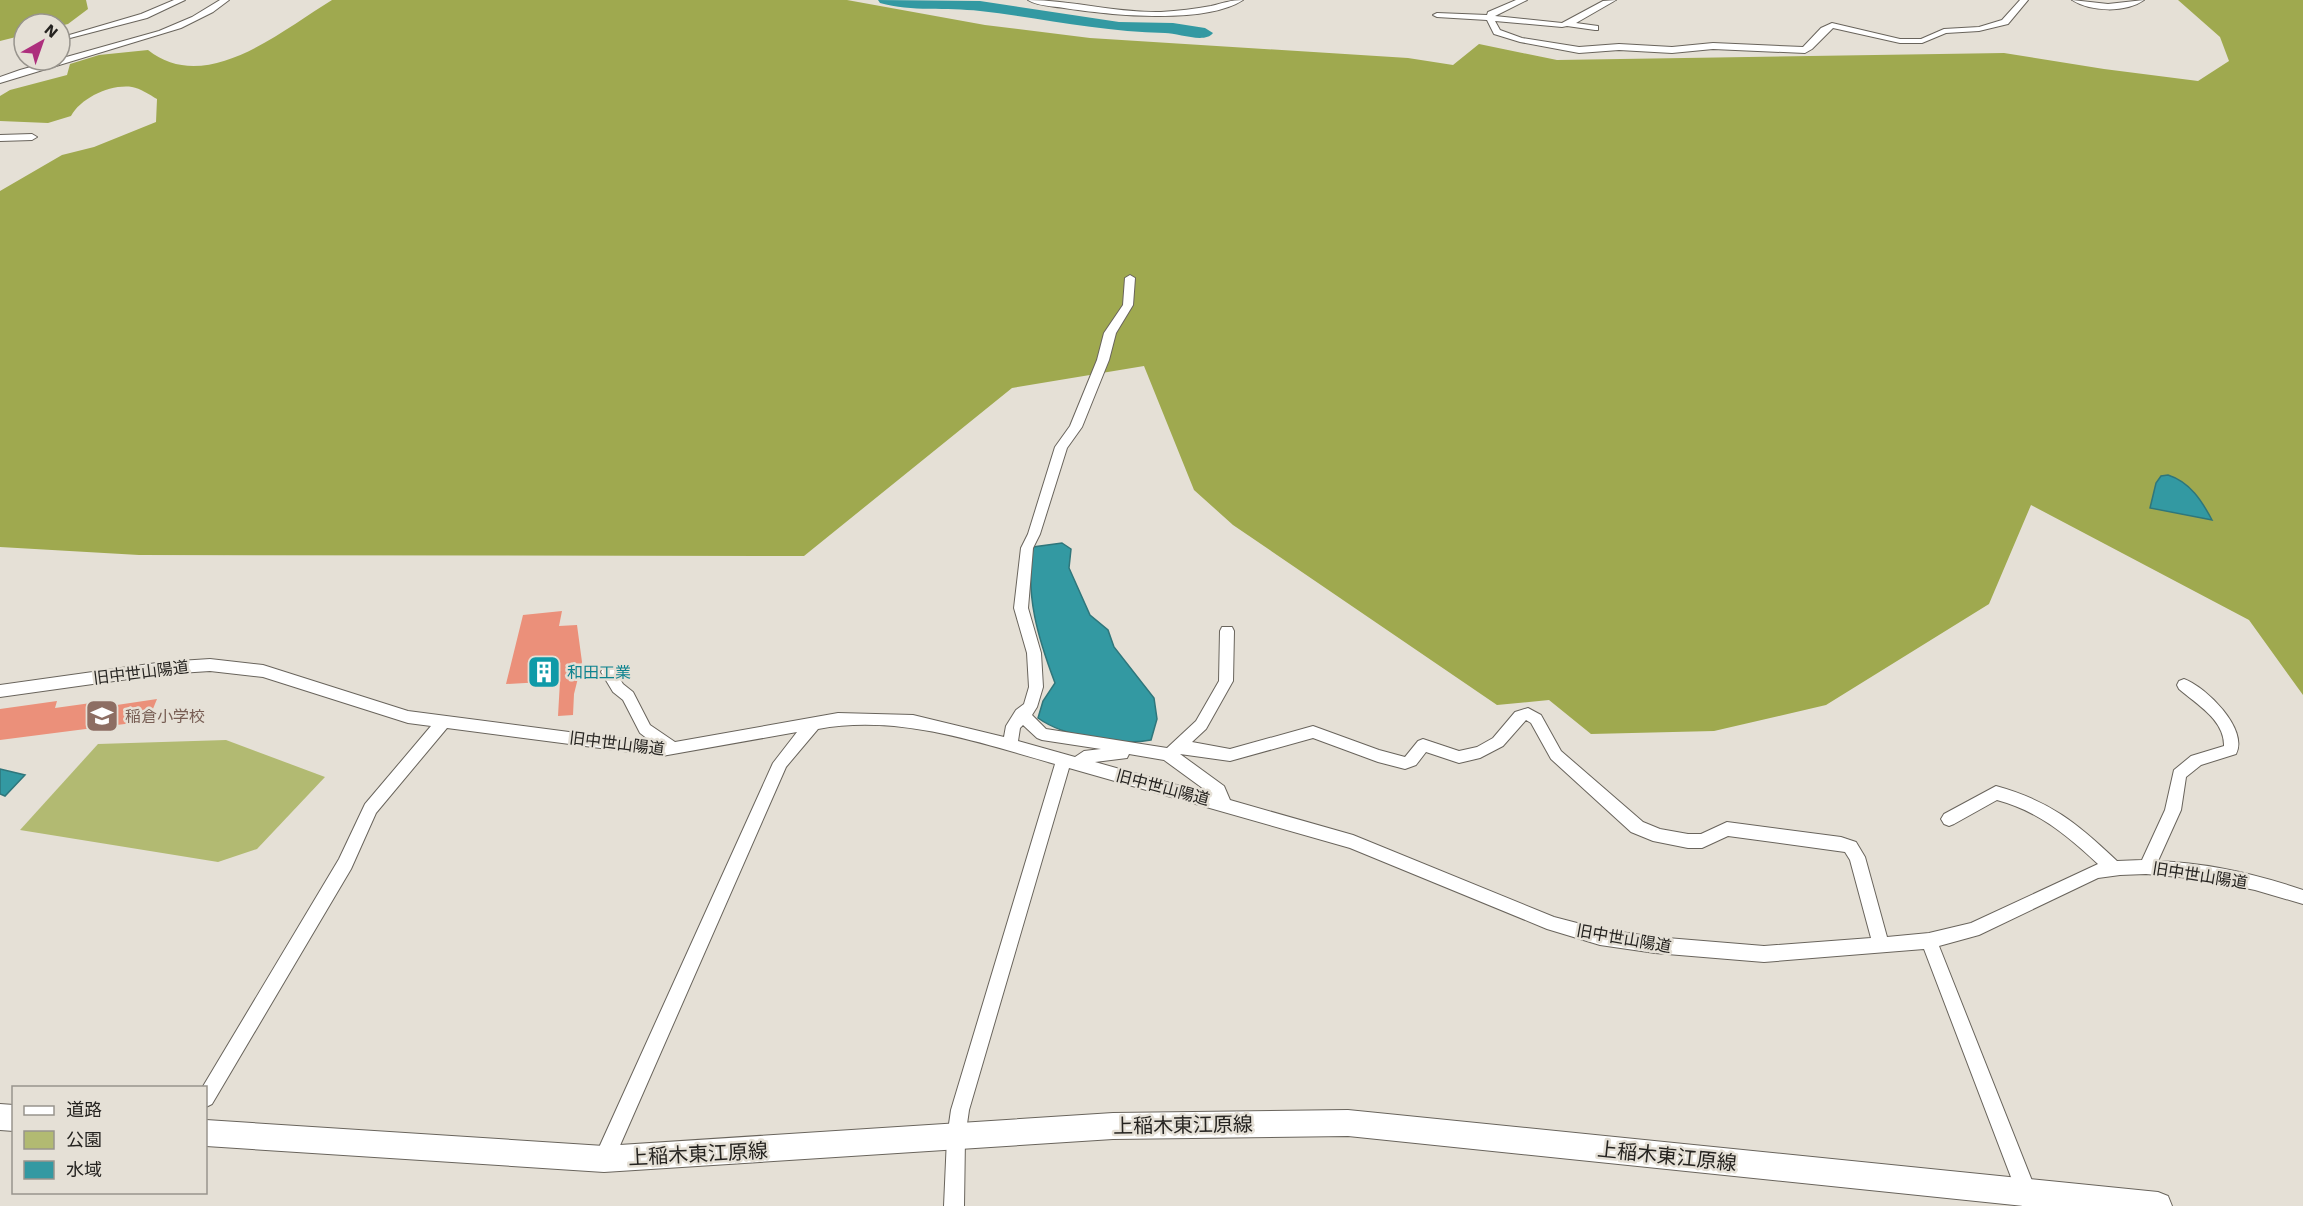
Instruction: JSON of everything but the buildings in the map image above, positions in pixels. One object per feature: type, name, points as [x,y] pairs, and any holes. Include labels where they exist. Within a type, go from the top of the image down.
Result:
[{"type":"main road","name":"上稲木東江原線","points":[[207,1132],[604,1159],[956,1138],[1113,1126],[1348,1123],[2030,1200],[2158,1206]]},
{"type":"street","points":[[72,35],[144,16],[181,0]]},
{"type":"street","points":[[0,80],[76,56],[180,28],[198,20],[225,0]]},
{"type":"street","points":[[1032,0],[1080,7],[1180,14],[1214,9],[1239,0]]},
{"type":"street","points":[[1523,0],[1491,14],[1490,20],[1495,30],[1509,38],[1579,50],[1641,47],[1672,50],[1713,46],[1805,50],[1810,48],[1825,27],[1832,25],[1900,41],[1922,41],[1944,31],[1979,29],[2005,22],[2024,0]]},
{"type":"street","points":[[1569,24],[1591,8],[1612,0]]},
{"type":"street","points":[[2076,0],[2110,8],[2126,7],[2140,0]]},
{"type":"street","points":[[1437,15],[1468,15],[1490,20],[1569,24],[1595,28]]},
{"type":"street","points":[[0,138],[32,136]]},
{"type":"street","points":[[1010,745],[1012,726],[1030,706],[1036,687],[1034,653],[1021,608],[1027,548],[1034,534],[1061,447],[1076,427],[1103,360],[1110,333],[1128,304],[1130,278]]},
{"type":"street","points":[[1173,750],[1201,725],[1226,681],[1227,631]]},
{"type":"street","name":"旧中世山陽道","points":[[0,691],[164,668],[210,665],[263,671],[384,711],[442,723],[652,749],[674,749],[838,719],[913,721],[1224,803],[1353,843],[1553,924],[1600,937],[1654,945],[1764,954],[1929,941],[1973,930],[2096,870],[2112,867],[2152,866],[2241,880],[2303,897]]},
{"type":"street","points":[[608,672],[618,688],[628,696],[645,729],[674,749]]},
{"type":"street","points":[[2152,866],[2150,859],[2173,810],[2179,774],[2196,760],[2232,750],[2233,743],[2225,724],[2216,712],[2184,685]]},
{"type":"street","points":[[1021,714],[1042,734],[1135,751]]},
{"type":"street","points":[[954,1206],[956,1138],[960,1110],[1070,763],[1084,757],[1135,751],[1173,750],[1230,755],[1313,732],[1378,756],[1405,763],[1411,761],[1423,745],[1459,758],[1480,752],[1498,742],[1520,716],[1528,714],[1536,719],[1556,755],[1619,814],[1644,830],[1688,841],[1702,841],[1727,829],[1850,847],[1857,857],[1881,946]]},
{"type":"street","points":[[207,1096],[345,864],[370,809],[442,723]]},
{"type":"street","points":[[604,1159],[780,763],[812,725]]},
{"type":"street","points":[[1173,750],[1219,791],[1224,803]]},
{"type":"street","points":[[1949,819],[1996,793],[2019,798],[2063,820],[2112,867]]},
{"type":"street","points":[[1929,941],[2030,1200]]},
{"type":"green space","points":[[0,0],[86,0],[88,9],[72,21],[72,12],[12,12],[12,38],[0,41]]},
{"type":"green space","points":[[332,0],[847,0],[985,25],[1090,38],[1408,58],[1453,65],[1479,44],[1557,60],[2004,53],[2198,81],[2229,61],[2220,37],[2178,0],[2303,0],[2303,695],[2249,620],[2031,505],[1989,604],[1826,705],[1714,731],[1591,734],[1549,700],[1497,705],[1233,525],[1194,490],[1144,366],[1012,388],[804,556],[139,555],[0,547],[0,191],[62,155],[94,147],[156,122],[157,99],[135,88],[115,88],[89,98],[71,116],[48,123],[0,121],[0,96],[10,90],[67,75],[68,72],[72,72],[72,63],[99,55],[148,50],[170,62],[194,66],[218,63],[267,42]]},
{"type":"green space","points":[[226,740],[325,777],[257,849],[218,862],[20,830],[98,744]]},
{"type":"water","points":[[2168,475],[2189,487],[2212,520],[2150,508],[2156,483],[2161,476]]},
{"type":"water","points":[[1062,543],[1071,549],[1069,568],[1090,615],[1108,630],[1114,647],[1154,698],[1157,719],[1151,740],[1109,741],[1077,735],[1049,725],[1038,718],[1043,701],[1055,683],[1038,633],[1032,599],[1033,547]]},
{"type":"water","points":[[0,769],[25,775],[5,796],[0,794]]},
{"type":"waterway","points":[[886,0],[904,5],[933,2],[980,6],[1119,27],[1173,28],[1205,33]]},
{"type":"place","name":"和田工業","points":[[544,672]]},
{"type":"place","name":"稲倉小学校","points":[[102,716]]}]
